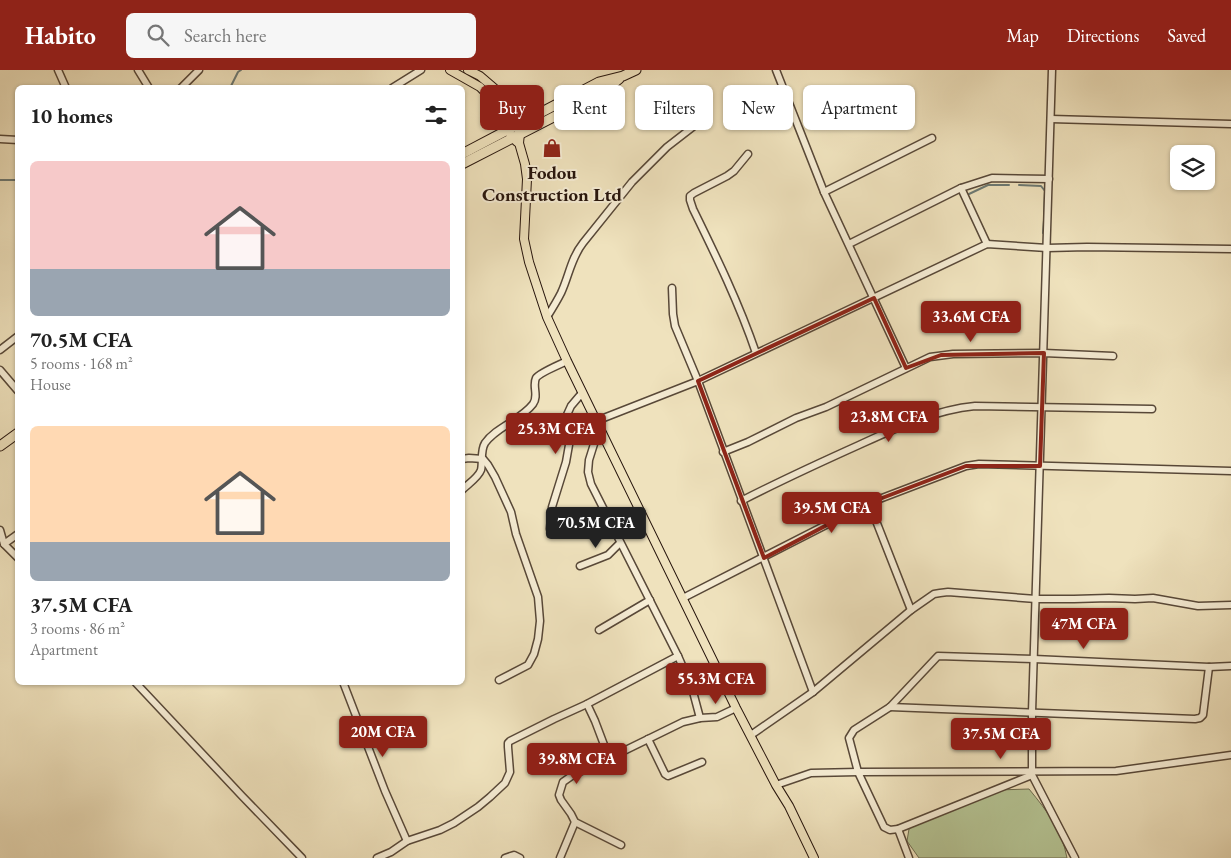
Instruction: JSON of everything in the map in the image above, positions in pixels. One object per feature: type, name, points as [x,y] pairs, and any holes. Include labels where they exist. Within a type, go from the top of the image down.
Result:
[{"type":"highway","points":[[465,162],[515,134],[604,91],[623,76],[636,70]]},
{"type":"highway","points":[[465,153],[515,134]]},
{"type":"highway","points":[[0,446],[15,435]]},
{"type":"main road","points":[[450,70],[480,87],[488,94],[515,134]]},
{"type":"main road","points":[[468,70],[480,76],[494,88],[500,97],[525,164],[527,178],[524,239],[528,262],[547,317],[582,393],[736,708],[789,806],[814,858]]},
{"type":"street","points":[[58,70],[65,85]]},
{"type":"street","points":[[138,70],[146,85]]},
{"type":"street","points":[[184,85],[199,70]]},
{"type":"street","points":[[397,85],[421,70]]},
{"type":"street","points":[[776,70],[824,192],[906,368]]},
{"type":"street","points":[[1052,70],[1032,712],[1032,773],[1076,858]]},
{"type":"street","points":[[1051,119],[1231,124]]},
{"type":"street","points":[[547,317],[561,292],[578,249],[632,182],[667,147],[689,130]]},
{"type":"street","points":[[824,192],[932,138]]},
{"type":"street","points":[[0,140],[15,140]]},
{"type":"street","points":[[748,154],[734,171],[694,193],[690,196],[690,200],[692,209],[719,262],[744,319],[756,353]]},
{"type":"street","points":[[849,244],[961,188],[992,178],[1049,179]]},
{"type":"street","points":[[961,188],[987,244]]},
{"type":"street","points":[[700,718],[692,688],[678,656],[591,484],[588,472],[597,424],[698,381],[987,244],[1047,248],[1231,250]]},
{"type":"street","points":[[672,288],[675,326],[698,381],[813,692]]},
{"type":"street","points":[[0,350],[15,338]]},
{"type":"street","points":[[724,452],[796,418],[826,407],[930,357],[941,354],[1044,353],[1114,356]]},
{"type":"street","points":[[465,487],[480,471],[483,446],[488,439],[533,404],[536,399],[536,378],[540,374],[567,361]]},
{"type":"street","points":[[0,370],[15,388]]},
{"type":"street","points":[[550,529],[552,507],[566,462],[569,445],[564,423],[571,406],[582,393]]},
{"type":"street","points":[[741,500],[884,434],[935,414],[958,408],[975,406],[1152,409]]},
{"type":"street","points":[[465,459],[482,459],[495,477],[510,512],[538,597],[540,621],[534,654],[528,665],[499,680]]},
{"type":"street","points":[[683,598],[870,502],[966,466],[979,464],[1231,472]]},
{"type":"street","points":[[870,502],[911,610]]},
{"type":"street","points":[[0,530],[4,544],[15,555]]},
{"type":"street","points":[[4,544],[15,536]]},
{"type":"street","points":[[580,566],[608,555],[620,543]]},
{"type":"street","points":[[751,736],[813,692],[911,610],[934,594],[1036,599],[1153,598],[1198,606],[1231,605]]},
{"type":"street","points":[[599,630],[650,600]]},
{"type":"street","points":[[377,858],[392,852],[408,841],[447,827],[490,797],[504,783],[510,772],[508,743],[510,741],[587,704],[678,656]]},
{"type":"street","points":[[1032,773],[898,829],[890,830],[884,826],[858,772],[849,738],[854,730],[890,707],[938,656],[1034,658],[1209,667],[1231,666]]},
{"type":"street","points":[[890,707],[1196,719],[1203,715],[1209,667]]},
{"type":"street","points":[[138,685],[302,858]]},
{"type":"street","points":[[344,685],[385,791],[408,841]]},
{"type":"street","points":[[587,704],[609,758]]},
{"type":"street","points":[[621,845],[575,822],[561,800],[560,795],[564,782],[573,774],[683,722],[717,716],[736,708]]},
{"type":"street","points":[[648,739],[665,774],[668,776],[702,762]]},
{"type":"street","points":[[776,785],[811,773],[1116,771],[1231,755]]},
{"type":"street","points":[[560,858],[575,822]]},
{"type":"street","points":[[898,829],[909,858]]},
{"type":"street","points":[[505,858],[514,855],[520,858]]},
{"type":"highlighted area","points":[[874,298],[906,368],[941,355],[1044,353],[1040,466],[966,466],[869,503],[764,558],[698,381]]},
{"type":"green space","points":[[1029,789],[1048,813],[1058,830],[1067,858],[919,858],[907,841],[909,829],[925,819],[998,790]]},
{"type":"waterway","points":[[232,85],[241,70]]},
{"type":"waterway","points":[[0,180],[15,180]]},
{"type":"waterway","points":[[969,194],[988,185],[1009,185]]},
{"type":"waterway","points":[[1019,185],[1041,186],[1045,191],[1044,217]]},
{"type":"waterway","points":[[1043,233],[1044,220]]},
{"type":"place","name":"Fodou Construction Ltd","points":[[552,148]]}]
